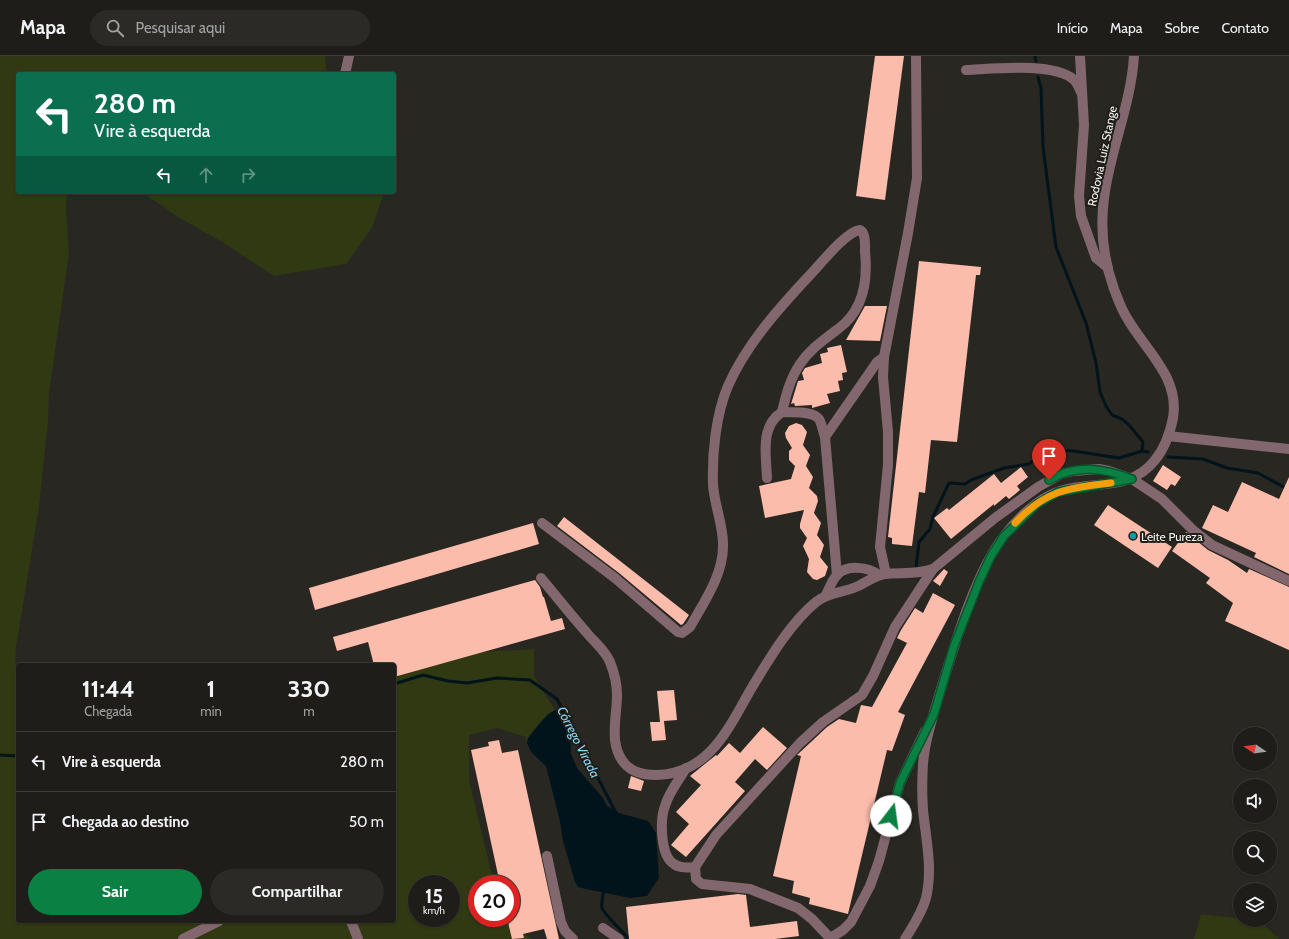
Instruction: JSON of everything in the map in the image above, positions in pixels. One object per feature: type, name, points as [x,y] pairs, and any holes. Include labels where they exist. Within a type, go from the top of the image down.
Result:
[{"type":"street","points":[[345,72],[349,56]]},
{"type":"street","points":[[882,574],[880,547],[888,465],[884,357],[917,178],[916,56]]},
{"type":"street","points":[[1080,56],[1084,125],[1079,196],[1081,216],[1096,258],[1108,268]]},
{"type":"street","name":"Rodovia Luiz Stange","points":[[1132,479],[1152,464],[1159,454],[1168,436],[1174,404],[1171,387],[1164,371],[1127,319],[1120,304],[1108,268],[1102,217],[1104,195],[1128,99],[1134,56]]},
{"type":"street","points":[[966,70],[1028,67],[1062,73],[1074,79],[1082,94]]},
{"type":"street","points":[[542,523],[615,578],[678,632],[682,633],[690,627],[720,569],[722,557],[723,543],[713,479],[718,424],[728,387],[754,342],[793,293],[843,240],[856,230],[860,230],[864,234],[866,257],[864,289],[859,305],[848,321],[812,349],[800,363],[789,385],[782,412],[770,423],[767,434],[767,478]]},
{"type":"street","points":[[825,437],[877,362],[884,357]]},
{"type":"street","points":[[782,412],[816,416],[820,420],[825,437],[837,575],[826,595]]},
{"type":"street","points":[[1168,436],[1261,448],[1288,446]]},
{"type":"street","points":[[934,714],[900,783],[879,861],[870,886],[852,922],[843,930],[829,939],[812,918],[798,908],[750,889],[702,884],[696,879],[695,867],[716,836],[800,743],[823,722],[862,695],[873,676],[895,627],[933,569],[995,518],[1038,487],[1061,474],[1073,471],[1099,469],[1132,479],[1162,499],[1194,531],[1212,545],[1289,581]]},
{"type":"street","points":[[905,939],[921,911],[930,867],[922,785],[923,760],[934,714],[954,646],[976,589],[991,556],[1004,536],[1037,504],[1058,492],[1132,479]]},
{"type":"street","points":[[837,575],[852,568],[866,568],[882,574],[911,574],[933,569]]},
{"type":"street","points":[[541,578],[588,635],[602,648],[609,661],[617,694],[615,742],[619,755],[625,764],[632,770],[646,775],[673,773],[686,768],[707,755],[721,741],[775,652],[807,610],[826,595],[854,587],[882,574]]},
{"type":"street","points":[[686,768],[669,795],[664,807],[662,832],[668,859],[674,864],[680,866],[695,867]]},
{"type":"street","points":[[547,856],[561,922],[565,931],[573,939]]},
{"type":"street","points":[[183,939],[215,923]]},
{"type":"street","points":[[352,923],[358,939]]},
{"type":"street","points":[[603,928],[619,939]]},
{"type":"green space","points":[[0,56],[325,56],[327,72],[16,72],[16,194],[67,194],[66,208],[69,253],[49,393],[48,421],[39,507],[16,647],[16,923],[396,923],[396,666],[446,654],[534,649],[534,676],[555,710],[538,725],[531,734],[527,743],[526,737],[497,728],[469,735],[469,780],[492,875],[468,875],[468,927],[519,927],[532,939],[0,939]]},
{"type":"green space","points":[[145,194],[383,194],[372,228],[346,264],[274,276],[222,242],[178,217]]},
{"type":"green space","points":[[1201,914],[1233,918],[1233,927],[1266,927],[1280,939],[1194,939]]},
{"type":"water","points":[[564,708],[569,709],[571,754],[577,768],[603,798],[607,806],[619,813],[648,821],[656,833],[659,878],[647,896],[630,898],[578,887],[575,882],[563,841],[560,821],[546,766],[531,752],[527,743],[528,738],[547,715],[555,710]]},
{"type":"building","points":[[875,56],[904,56],[885,200],[856,196]]},
{"type":"building","points":[[919,261],[981,267],[980,275],[976,275],[957,442],[931,440],[925,493],[919,492],[912,546],[892,544],[892,538],[888,537]]},
{"type":"building","points":[[865,306],[887,306],[880,341],[846,340]]},
{"type":"building","points":[[841,345],[847,372],[842,373],[843,380],[838,381],[840,391],[827,394],[830,403],[812,408],[812,405],[795,406],[794,403],[791,404],[798,381],[804,380],[802,373],[805,368],[822,363],[820,354],[828,352],[827,348]]},
{"type":"building","points":[[796,423],[802,425],[807,432],[803,445],[810,455],[806,466],[813,477],[809,488],[817,496],[818,501],[814,513],[821,523],[817,535],[824,545],[820,557],[828,567],[825,576],[817,580],[813,579],[807,572],[809,559],[803,546],[807,538],[800,528],[804,510],[765,518],[759,486],[791,479],[795,466],[789,460],[789,451],[792,448],[786,438],[785,433],[789,426]]},
{"type":"building","points":[[1163,465],[1181,477],[1175,486],[1171,484],[1167,490],[1153,481]]},
{"type":"building","points":[[1021,467],[1028,477],[1017,486],[1020,490],[1009,499],[1006,496],[994,506],[994,504],[951,539],[934,518],[947,508],[949,510],[994,474],[1001,483]]},
{"type":"building","points":[[1289,477],[1289,574],[1254,557],[1256,553],[1202,528],[1213,505],[1228,512],[1242,482],[1279,499]]},
{"type":"building","name":"Leite Pureza","points":[[1108,505],[1172,547],[1158,568],[1094,525]]},
{"type":"building","points":[[564,517],[689,615],[683,624],[681,625],[619,573],[557,526]]},
{"type":"building","points":[[533,523],[539,544],[315,610],[309,588]]},
{"type":"building","points":[[1186,532],[1208,550],[1228,560],[1247,573],[1249,569],[1289,587],[1289,650],[1225,621],[1233,603],[1206,583],[1210,578],[1172,551]]},
{"type":"building","points":[[944,569],[948,572],[940,586],[933,581]]},
{"type":"building","points":[[535,580],[544,597],[551,621],[562,618],[565,629],[396,676],[396,663],[373,663],[368,642],[337,651],[333,637]]},
{"type":"building","points":[[933,593],[955,605],[898,712],[905,715],[892,751],[887,750],[848,914],[809,904],[810,898],[792,893],[794,881],[773,876],[801,756],[797,755],[827,727],[839,719],[856,723],[861,705],[872,707],[907,643],[897,638],[901,630],[915,608],[923,613]]},
{"type":"building","points":[[674,690],[677,720],[664,721],[666,740],[652,741],[650,722],[660,722],[657,691]]},
{"type":"building","points":[[763,727],[787,748],[767,770],[755,759],[735,782],[745,791],[686,857],[671,845],[689,824],[676,812],[701,785],[690,776],[716,755],[717,756],[729,743],[740,753]]},
{"type":"building","points":[[499,740],[502,753],[518,750],[559,939],[547,939],[544,929],[523,934],[524,938],[512,939],[509,927],[520,927],[520,875],[498,875],[471,750],[489,746],[488,742]]},
{"type":"building","points":[[631,776],[644,781],[641,791],[628,788]]},
{"type":"building","points":[[738,894],[746,895],[750,927],[797,921],[799,936],[775,939],[629,939],[626,907]]},
{"type":"waterway","points":[[1035,56],[1036,61]]},
{"type":"waterway","points":[[1038,77],[1041,88],[1043,147],[1056,247],[1086,323],[1096,363],[1100,392],[1112,415],[1122,419],[1129,425],[1143,442],[1142,451]]},
{"type":"waterway","name":"Córrego Virada","points":[[916,568],[919,542],[930,529],[933,517],[949,483],[965,484],[971,480],[1004,468],[1029,464],[1043,454],[1056,450],[1074,451],[1119,458],[1142,451],[1148,452]]},
{"type":"waterway","name":"Córrego Virada","points":[[1168,457],[1203,459],[1227,468],[1258,473],[1289,490]]},
{"type":"waterway","name":"Córrego Virada","points":[[396,683],[423,675],[448,681],[467,683],[497,678],[530,680],[557,699],[563,711]]},
{"type":"waterway","name":"Córrego Virada","points":[[568,720],[616,813]]},
{"type":"waterway","name":"Córrego Virada","points":[[0,755],[16,756]]},
{"type":"waterway","points":[[604,890],[602,908],[629,939]]},
{"type":"slow traffic","points":[[1015,523],[1037,504],[1058,492],[1079,487],[1111,483]]},
{"type":"place","name":"Leite Pureza","points":[[1133,536]]},
{"type":"route","points":[[891,816],[900,783],[934,714],[954,646],[979,582],[991,556],[1004,536],[1019,519],[1037,504],[1058,492],[1079,487],[1132,479],[1099,469],[1073,471],[1061,474],[1049,480]]}]
